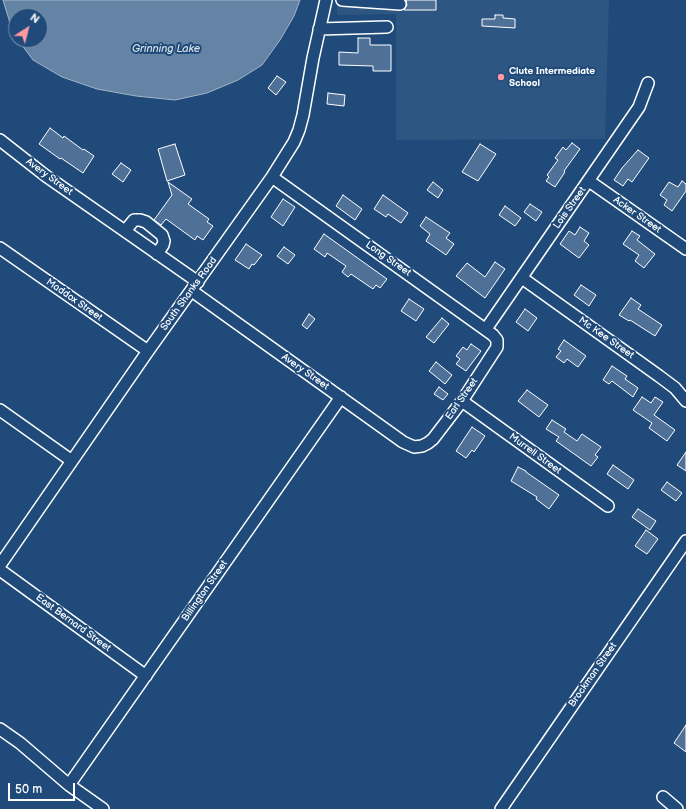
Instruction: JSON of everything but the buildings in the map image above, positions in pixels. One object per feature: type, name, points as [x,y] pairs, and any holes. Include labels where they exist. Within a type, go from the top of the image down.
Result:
[{"type":"street","name":"South Shanks Road","points":[[0,565],[148,351],[272,177],[294,142],[299,130],[306,100],[326,0]]},
{"type":"street","points":[[342,0],[379,1],[400,4]]},
{"type":"street","points":[[319,29],[387,27]]},
{"type":"street","name":"Lois Street","points":[[486,329],[639,107],[648,83]]},
{"type":"street","name":"Avery Street","points":[[0,140],[46,176],[157,254],[195,286],[341,397],[403,442],[414,447],[422,446]]},
{"type":"street","name":"Long Street","points":[[272,177],[486,329],[497,340],[498,347]]},
{"type":"street","name":"Acker Street","points":[[589,181],[686,250]]},
{"type":"street","points":[[125,231],[134,220],[146,222],[162,235],[164,241],[163,245],[157,254]]},
{"type":"street","name":"Maddox Street","points":[[0,248],[148,351]]},
{"type":"street","name":"Mc Kee Street","points":[[522,278],[659,376],[675,388],[686,401]]},
{"type":"street","name":"Earl Street","points":[[422,446],[433,439],[462,401],[498,347]]},
{"type":"street","name":"Billington Street","points":[[69,785],[341,397]]},
{"type":"street","name":"Murrell Street","points":[[462,401],[608,506]]},
{"type":"street","points":[[0,410],[72,461]]},
{"type":"street","name":"Brockman Street","points":[[501,809],[686,541]]},
{"type":"street","name":"East Bernard Street","points":[[0,570],[146,676]]},
{"type":"street","points":[[0,729],[20,743],[69,785],[103,809]]},
{"type":"street","points":[[663,798],[677,809]]},
{"type":"shaded area","name":"Clute Intermediate School","points":[[337,0],[609,0],[605,139],[396,140],[396,14],[337,15]]},
{"type":"water","name":"Grinning Lake","points":[[3,0],[300,0],[294,16],[280,40],[262,65],[238,80],[207,93],[175,100],[136,96],[97,89],[62,77],[33,60],[24,48],[48,48],[48,8],[8,8],[8,16]]},
{"type":"place","name":"Clute Intermediate School","points":[[501,77]]}]
